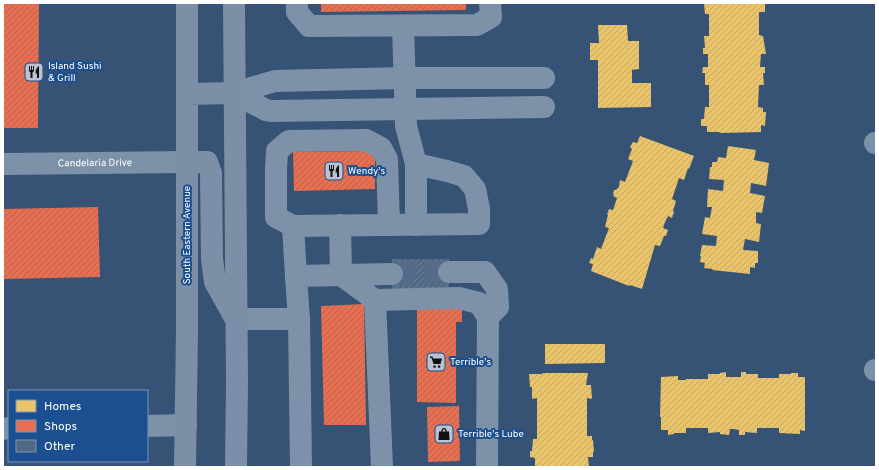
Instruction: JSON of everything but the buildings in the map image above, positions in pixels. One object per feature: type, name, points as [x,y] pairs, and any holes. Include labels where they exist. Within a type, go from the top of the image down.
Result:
[{"type":"main road","name":"South Eastern Avenue","points":[[185,467],[187,330],[187,3]]},
{"type":"main road","points":[[234,3],[236,467]]},
{"type":"main road","points":[[187,94],[234,94]]},
{"type":"main road","points":[[186,162],[207,162],[211,173],[212,259],[215,282],[236,319]]},
{"type":"street","points":[[296,3],[297,12],[309,26],[477,25],[491,17],[490,3]]},
{"type":"street","points":[[403,26],[406,126],[416,164],[416,225]]},
{"type":"street","points":[[234,94],[275,81],[404,78],[544,78]]},
{"type":"street","points":[[234,94],[271,111],[544,107]]},
{"type":"street","points":[[389,225],[387,159],[381,148],[366,140],[289,141],[277,151],[276,217],[293,226],[340,225],[389,225],[416,225],[479,224],[479,209],[475,189],[464,176],[416,164]]},
{"type":"street","name":"Candelaria Drive","points":[[3,164],[186,162]]},
{"type":"street","points":[[340,225],[341,275]]},
{"type":"street","points":[[293,226],[299,319],[301,467]]},
{"type":"street","points":[[449,272],[486,272],[497,289],[498,307],[488,317]]},
{"type":"street","points":[[296,276],[392,274]]},
{"type":"street","points":[[341,275],[375,300],[459,298],[479,303],[488,317],[487,467]]},
{"type":"street","points":[[375,300],[382,467]]},
{"type":"street","points":[[236,319],[299,319]]},
{"type":"street","points":[[148,426],[186,425]]},
{"type":"tunnel","points":[[392,274],[449,272]]},
{"type":"place","name":"Island Sushi & Grill","points":[[34,72]]},
{"type":"place","name":"Wendy's","points":[[334,171]]},
{"type":"place","name":"Terrible's","points":[[436,362]]},
{"type":"place","name":"Terrible's Lube","points":[[444,434]]}]
